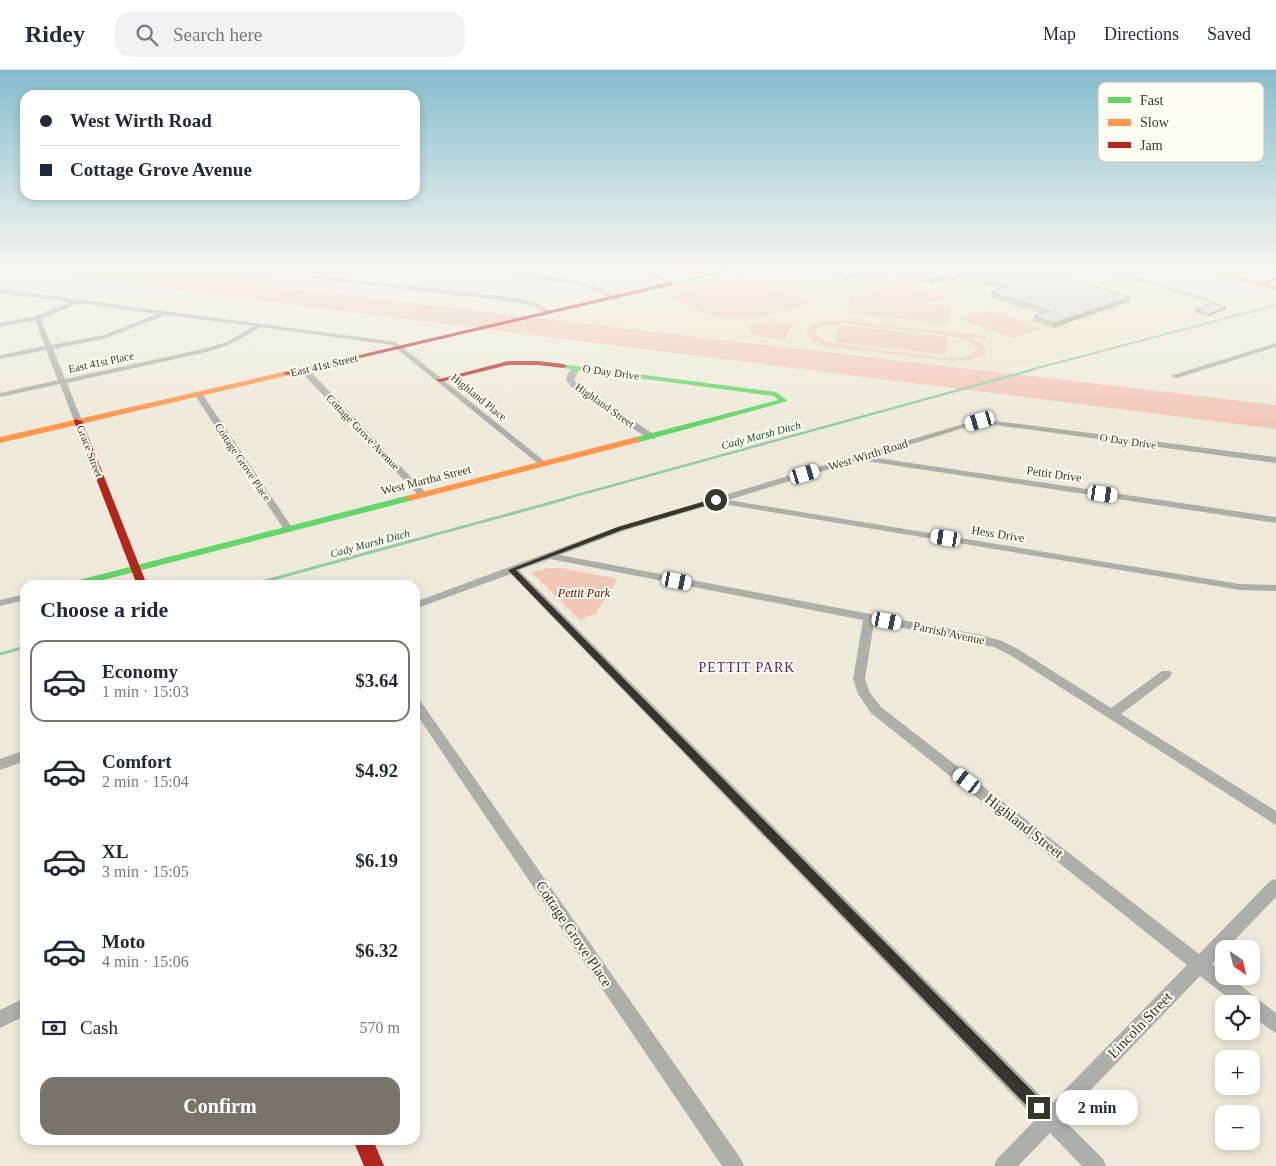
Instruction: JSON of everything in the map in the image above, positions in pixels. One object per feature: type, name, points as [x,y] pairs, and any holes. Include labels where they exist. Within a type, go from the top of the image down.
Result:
[{"type":"street","points":[[0,325],[26,320]]},
{"type":"street","name":"Grace Street","points":[[38,320],[140,580]]},
{"type":"street","points":[[0,357],[118,333],[147,320]]},
{"type":"street","points":[[217,320],[394,343],[399,347]]},
{"type":"street","name":"East 41st Street","points":[[0,440],[517,320]]},
{"type":"street","name":"East 41st Place","points":[[0,395],[204,351],[229,343],[261,326]]},
{"type":"street","points":[[1174,376],[1276,345]]},
{"type":"street","name":"Highland Place","points":[[399,347],[544,464]]},
{"type":"street","name":"O Day Drive","points":[[440,380],[508,364],[538,363],[776,394],[783,399]]},
{"type":"street","name":"Highland Street","points":[[576,368],[570,380],[575,386],[652,437]]},
{"type":"street","name":"Cottage Grove Avenue","points":[[304,370],[423,495]]},
{"type":"street","name":"Cottage Grove Place","points":[[198,394],[288,529]]},
{"type":"street","name":"West Martha Street","points":[[91,580],[782,404],[783,399]]},
{"type":"street","name":"O Day Drive","points":[[980,421],[1276,460]]},
{"type":"street","name":"West Wirth Road","points":[[420,604],[620,529],[980,421]]},
{"type":"street","name":"Pettit Drive","points":[[858,458],[1276,520]]},
{"type":"street","name":"Hess Drive","points":[[716,500],[1240,587],[1276,588]]},
{"type":"street","name":"Parrish Avenue","points":[[548,556],[977,638],[998,644],[1276,819]]},
{"type":"street","points":[[512,570],[1096,1166]]},
{"type":"street","points":[[0,603],[20,598]]},
{"type":"street","name":"Highland Street","points":[[869,618],[859,679],[864,694],[876,710],[1239,995]]},
{"type":"street","points":[[1111,714],[1166,674]]},
{"type":"street","name":"Cottage Grove Place","points":[[420,709],[734,1166]]},
{"type":"street","points":[[0,764],[20,757]]},
{"type":"street","name":"Lincoln Street","points":[[1004,1166],[1276,886]]},
{"type":"street","points":[[0,1019],[20,1009]]},
{"type":"street","name":"Highland Street","points":[[1260,1012],[1276,1024]]},
{"type":"street","points":[[365,1145],[374,1166]]},
{"type":"shaded area","points":[[560,320],[1204,320],[1001,371]]},
{"type":"green space","points":[[415,320],[556,320],[1276,405],[1276,429]]},
{"type":"green space","points":[[912,320],[948,320],[948,324]]},
{"type":"green space","points":[[963,320],[1019,320],[1043,328],[1014,338]]},
{"type":"green space","points":[[757,321],[793,323],[785,339],[765,337],[752,332],[749,328]]},
{"type":"green space","points":[[829,321],[848,321],[986,336],[986,339],[972,338],[981,343],[986,350],[985,354],[975,359],[955,361],[829,347],[815,342],[807,336],[807,330],[814,324]],"holes":[[[840,323],[953,336],[969,341],[977,350],[967,356],[946,358],[834,344],[817,336],[815,333],[820,327]]]},
{"type":"green space","points":[[841,325],[947,337],[946,355],[835,342]]},
{"type":"green space","name":"Pettit Park","points":[[549,568],[561,568],[618,579],[596,613],[580,620],[531,572]]},
{"type":"building","points":[[1046,320],[1062,320],[1054,323]]},
{"type":"waterway","name":"Cady Marsh Ditch","points":[[1030,370],[1219,320]]},
{"type":"waterway","name":"Cady Marsh Ditch","points":[[560,500],[1035,369]]},
{"type":"waterway","name":"Cady Marsh Ditch","points":[[269,580],[565,499]]},
{"type":"waterway","name":"Cady Marsh Ditch","points":[[0,654],[20,648]]},
{"type":"traffic: fast","points":[[563,366],[776,394],[784,401],[636,440]]},
{"type":"traffic: fast","points":[[90,580],[410,498]]},
{"type":"traffic: slow","points":[[0,440],[287,373]]},
{"type":"traffic: slow","points":[[410,498],[636,440]]},
{"type":"traffic: jam","points":[[287,373],[515,320]]},
{"type":"traffic: jam","points":[[440,380],[508,363],[538,363],[563,366]]},
{"type":"traffic: jam","points":[[78,421],[140,580]]},
{"type":"traffic: jam","points":[[365,1145],[374,1166]]},
{"type":"district","name":"PETTIT PARK","points":[[747,667]]},
{"type":"route","points":[[716,500],[620,529],[512,570],[1039,1108]]}]
